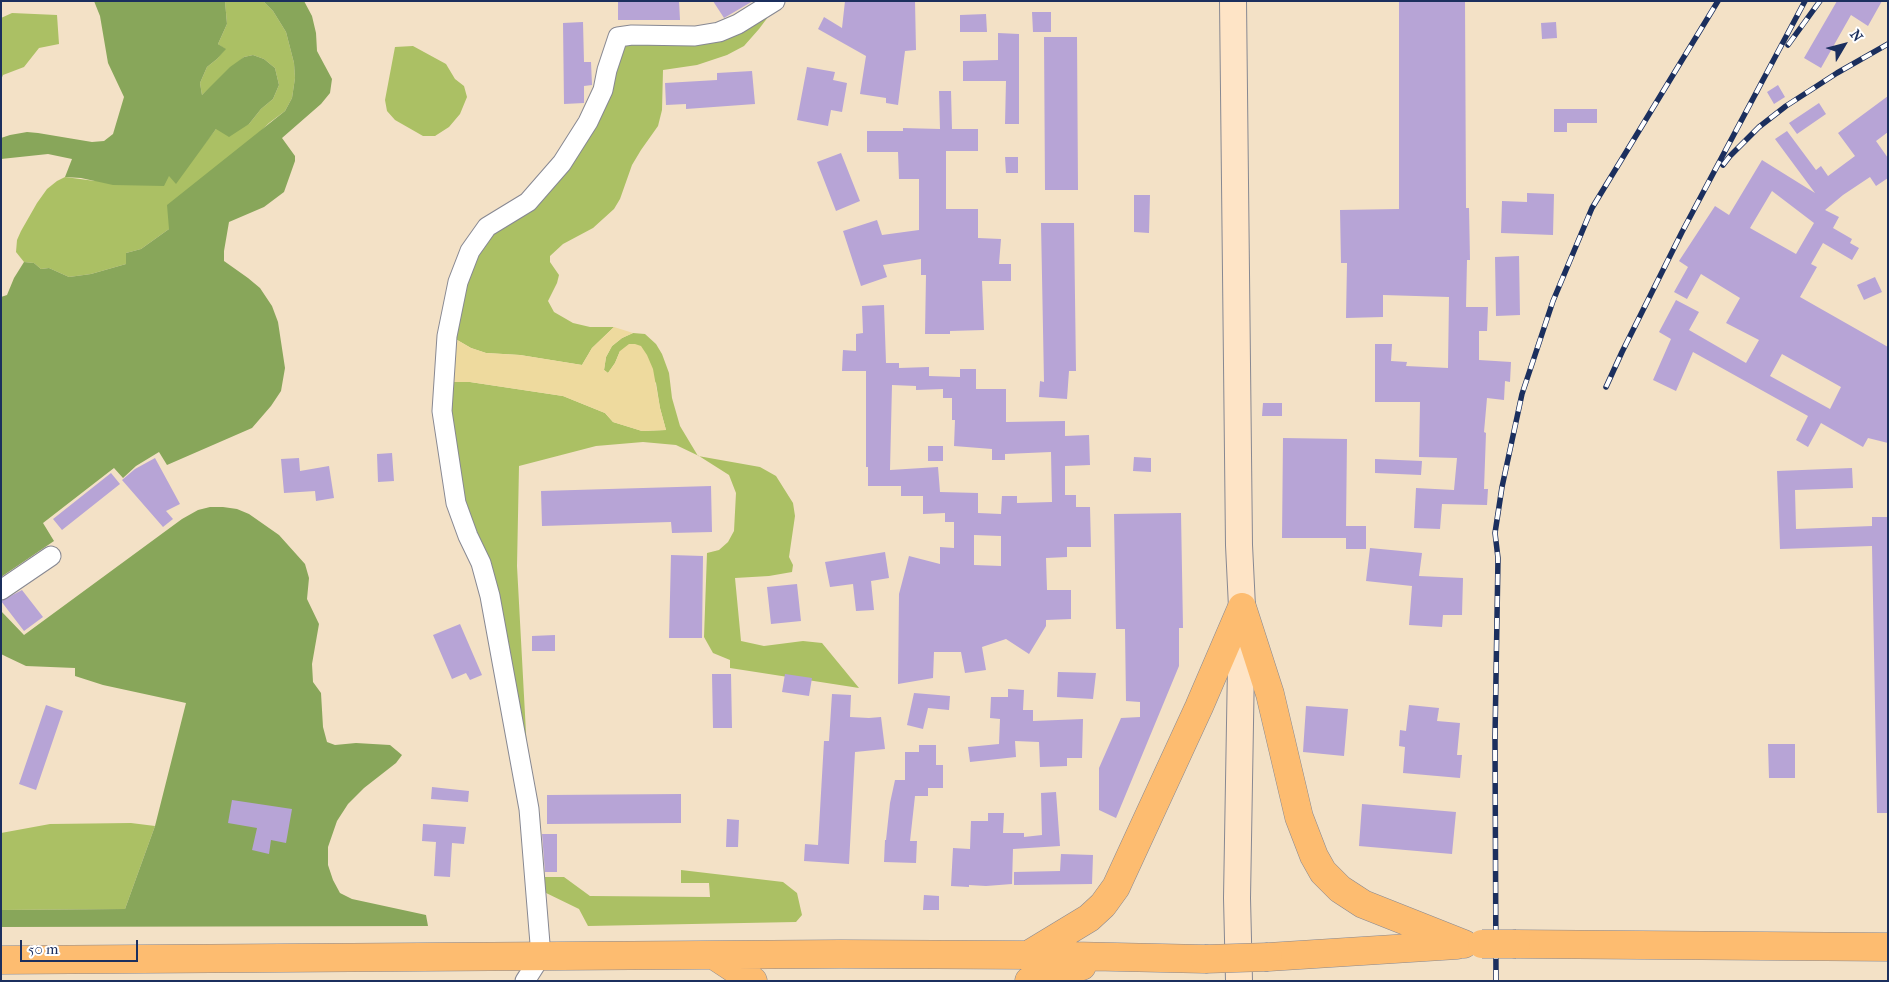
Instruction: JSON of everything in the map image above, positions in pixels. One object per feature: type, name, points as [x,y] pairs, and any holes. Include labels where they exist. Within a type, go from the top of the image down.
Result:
[{"type":"highway","points":[[1242,607],[1270,694],[1299,817],[1314,856],[1323,872],[1340,889],[1363,904],[1473,944]]},
{"type":"highway","points":[[1028,968],[1089,918],[1103,905],[1116,887],[1199,707],[1242,607]]},
{"type":"highway","points":[[1,960],[841,954],[1028,968],[1118,957],[1205,959],[1268,957],[1473,944],[1888,946]]},
{"type":"highway","points":[[715,956],[753,981]]},
{"type":"main road","points":[[1233,1],[1239,545],[1242,607],[1237,898],[1239,981]]},
{"type":"street","points":[[525,981],[541,956],[529,810],[490,596],[481,563],[468,536],[456,503],[446,440],[442,411],[444,370],[451,309],[458,282],[470,251],[487,227],[528,202],[562,162],[588,122],[603,90],[607,70],[618,37],[632,35],[695,36],[718,32],[738,24],[775,1]]},
{"type":"street","points":[[1,590],[51,556]]},
{"type":"green space","points":[[94,1],[225,1],[227,24],[218,44],[226,49],[207,67],[200,83],[202,95],[230,67],[244,57],[253,55],[264,59],[275,68],[279,85],[273,99],[261,109],[249,124],[229,137],[216,129],[176,184],[169,176],[164,186],[113,185],[81,178],[65,177],[72,159],[48,154],[1,159],[1,138],[10,135],[27,132],[92,142],[104,141],[113,134],[124,97],[108,63],[100,16]]},
{"type":"green space","points":[[225,1],[263,1],[273,11],[286,32],[294,63],[295,78],[292,98],[285,111],[269,123],[169,221],[169,229],[141,249],[126,253],[126,264],[91,274],[69,277],[49,268],[41,269],[34,263],[24,262],[16,252],[17,240],[37,203],[47,189],[57,181],[65,177],[95,181],[169,176],[202,147],[216,129],[249,124],[261,109],[273,99],[279,85],[275,68],[264,59],[253,55],[244,57],[202,95],[200,83],[207,67],[225,49],[218,44],[227,24]]},
{"type":"green space","points":[[263,1],[304,1],[312,16],[316,33],[317,51],[332,79],[330,93],[321,104],[282,138],[295,156],[284,192],[264,207],[229,222],[224,251],[224,261],[260,288],[272,306],[278,322],[285,368],[281,391],[252,428],[167,465],[159,452],[136,466],[123,478],[114,468],[43,523],[54,541],[1,577],[1,297],[7,295],[14,278],[24,262],[34,263],[41,269],[49,268],[69,277],[91,274],[126,264],[126,253],[141,249],[169,229],[167,205],[285,111],[292,98],[295,78],[294,63],[286,32],[273,11]]},
{"type":"green space","points":[[780,1],[744,46],[727,55],[697,65],[663,70],[662,110],[658,126],[632,165],[620,199],[614,209],[593,228],[563,244],[550,256],[550,262],[559,275],[548,301],[554,312],[573,323],[590,327],[614,327],[592,348],[582,365],[520,355],[486,353],[471,348],[452,337],[459,297],[487,235],[522,209],[627,44],[703,39]]},
{"type":"green space","points":[[12,13],[57,15],[59,44],[39,48],[24,67],[3,75],[1,80],[1,18]]},
{"type":"green space","points":[[413,46],[446,64],[455,79],[464,86],[467,97],[460,114],[449,127],[435,136],[423,136],[395,120],[387,111],[385,100],[395,47]]},
{"type":"green space","points":[[633,333],[645,334],[656,344],[662,354],[669,373],[672,398],[680,426],[698,455],[676,445],[643,442],[596,446],[519,466],[517,566],[528,770],[466,510],[448,405],[451,382],[470,382],[563,396],[605,413],[613,422],[642,431],[666,430],[656,383],[620,351],[608,373],[604,370],[606,357],[612,346],[622,338]]},
{"type":"green space","points":[[699,456],[760,467],[776,476],[793,503],[795,516],[789,557],[793,565],[792,572],[769,576],[735,578],[741,641],[764,646],[803,641],[822,643],[859,688],[730,668],[730,660],[713,653],[704,637],[707,553],[719,550],[728,542],[734,531],[736,493],[729,475]]},
{"type":"green space","points":[[210,507],[237,509],[249,514],[279,535],[305,564],[309,578],[307,599],[319,624],[312,664],[313,682],[321,693],[323,727],[327,742],[335,745],[356,743],[390,745],[402,755],[396,763],[364,788],[348,804],[337,821],[328,847],[328,865],[333,880],[340,893],[352,899],[426,915],[428,926],[1,927],[1,910],[125,909],[155,826],[186,703],[103,685],[75,676],[75,668],[26,666],[7,657],[1,654],[1,611],[24,635],[182,519],[198,510]]},
{"type":"green space","points":[[131,823],[155,826],[125,909],[1,910],[1,833],[50,824]]},
{"type":"green space","points":[[681,870],[783,882],[797,893],[802,915],[796,922],[588,926],[579,909],[542,891],[541,877],[564,877],[590,896],[710,897],[709,883],[681,883]]},
{"type":"sand","points":[[614,327],[633,333],[622,338],[612,346],[606,357],[604,370],[608,373],[620,351],[629,344],[641,346],[653,369],[666,430],[642,431],[613,422],[605,413],[563,396],[470,382],[451,382],[452,337],[471,348],[486,353],[520,355],[582,365],[592,348]]},
{"type":"building","points":[[618,1],[679,1],[680,20],[618,20]]},
{"type":"building","points":[[713,1],[753,1],[724,18]]},
{"type":"building","points":[[845,1],[915,1],[916,50],[905,51],[898,105],[886,103],[886,98],[860,94],[866,56],[818,29],[824,17],[842,28]]},
{"type":"building","points":[[1399,1],[1465,1],[1466,208],[1469,208],[1470,260],[1467,260],[1466,307],[1488,307],[1487,331],[1479,331],[1479,360],[1511,362],[1510,382],[1505,381],[1504,400],[1487,398],[1484,432],[1486,433],[1484,489],[1488,489],[1487,505],[1442,504],[1440,529],[1414,528],[1416,488],[1454,490],[1457,458],[1419,457],[1420,402],[1375,402],[1375,344],[1392,344],[1391,361],[1407,362],[1406,366],[1448,368],[1449,297],[1383,295],[1383,317],[1346,318],[1347,263],[1341,263],[1340,210],[1399,209]]},
{"type":"building","points":[[1837,1],[1882,1],[1868,26],[1851,15],[1821,68],[1804,58]]},
{"type":"building","points":[[1032,12],[1051,12],[1051,32],[1033,32]]},
{"type":"building","points":[[986,14],[987,32],[960,32],[960,15]]},
{"type":"building","points":[[583,22],[584,62],[591,62],[592,85],[584,86],[584,103],[564,104],[563,23]]},
{"type":"building","points":[[1556,22],[1557,38],[1542,39],[1541,23]]},
{"type":"building","points":[[998,33],[1019,34],[1019,124],[1005,124],[1006,81],[963,81],[963,61],[998,60]]},
{"type":"building","points":[[1044,37],[1077,37],[1078,190],[1045,190]]},
{"type":"building","points":[[807,67],[835,72],[833,80],[847,83],[842,112],[831,110],[828,126],[797,120]]},
{"type":"building","points":[[752,71],[755,104],[686,109],[686,104],[666,105],[665,83],[717,80],[717,73]]},
{"type":"building","points":[[1778,85],[1785,97],[1774,104],[1767,92]]},
{"type":"building","points":[[939,91],[951,91],[952,129],[978,129],[978,151],[946,151],[946,209],[978,209],[978,238],[1001,239],[999,264],[1011,264],[1011,281],[982,281],[984,330],[950,331],[950,334],[925,334],[926,275],[921,275],[921,259],[883,265],[887,277],[861,286],[843,231],[877,220],[882,235],[919,230],[919,179],[899,179],[898,152],[867,152],[867,131],[903,131],[903,128],[940,129]]},
{"type":"building","points":[[1888,96],[1888,132],[1876,141],[1888,158],[1888,178],[1876,186],[1870,177],[1825,210],[1839,217],[1833,228],[1852,239],[1850,243],[1859,248],[1852,260],[1823,243],[1811,264],[1817,267],[1800,297],[1888,347],[1888,443],[1868,438],[1863,447],[1821,423],[1808,447],[1796,440],[1808,416],[1693,352],[1676,391],[1653,380],[1671,339],[1659,332],[1676,300],[1699,312],[1689,330],[1746,363],[1759,340],[1726,323],[1740,298],[1701,274],[1687,299],[1674,292],[1688,267],[1679,261],[1715,206],[1729,215],[1762,160],[1815,193],[1775,139],[1787,131],[1816,170],[1821,166],[1828,176],[1855,156],[1838,133]],"holes":[[[1772,191],[1814,223],[1796,254],[1750,228]],[[1782,354],[1841,387],[1830,409],[1770,376]]]},
{"type":"building","points":[[1819,103],[1826,114],[1797,134],[1789,123]]},
{"type":"building","points":[[1554,109],[1597,109],[1597,123],[1567,123],[1567,132],[1554,132]]},
{"type":"building","points":[[841,153],[860,201],[836,211],[817,162]]},
{"type":"building","points":[[1005,157],[1018,157],[1018,173],[1006,173]]},
{"type":"building","points":[[1527,193],[1554,194],[1553,235],[1501,233],[1502,201],[1527,202]]},
{"type":"building","points":[[1134,195],[1150,195],[1149,233],[1134,232]]},
{"type":"building","points":[[1041,223],[1074,223],[1076,371],[1069,371],[1067,399],[1039,397],[1040,381],[1044,382]]},
{"type":"building","points":[[1519,256],[1520,315],[1496,316],[1495,257]]},
{"type":"building","points":[[1875,277],[1882,292],[1864,300],[1857,285]]},
{"type":"building","points":[[884,305],[886,363],[899,363],[899,368],[929,367],[929,376],[960,377],[960,369],[976,369],[976,389],[1006,389],[1006,422],[1065,421],[1065,436],[1089,435],[1090,465],[1065,466],[1065,495],[1076,495],[1076,507],[1090,507],[1091,547],[1067,547],[1067,557],[1046,558],[1047,590],[1071,590],[1071,619],[1046,620],[1046,626],[1029,654],[1006,639],[982,647],[986,670],[965,673],[961,652],[934,652],[933,678],[898,684],[899,594],[909,556],[940,564],[940,547],[954,548],[954,522],[945,522],[945,513],[923,514],[923,496],[901,496],[901,486],[868,486],[868,467],[866,467],[866,371],[842,371],[843,350],[856,351],[856,334],[863,333],[862,306]],"holes":[[[892,385],[916,386],[916,390],[943,389],[943,398],[952,398],[952,420],[955,420],[954,446],[992,449],[992,460],[1005,460],[1005,454],[1051,452],[1052,502],[1017,503],[1017,496],[1002,496],[1001,514],[978,513],[978,493],[940,492],[938,467],[890,470]],[[974,535],[1001,536],[1001,566],[974,565]]]},
{"type":"building","points":[[1263,403],[1282,403],[1282,416],[1262,416]]},
{"type":"building","points":[[1283,438],[1347,439],[1346,526],[1366,526],[1366,549],[1346,549],[1346,538],[1282,538]]},
{"type":"building","points":[[928,446],[943,446],[943,461],[928,461]]},
{"type":"building","points":[[392,453],[394,481],[378,482],[377,454]]},
{"type":"building","points":[[1134,457],[1151,458],[1151,472],[1133,471]]},
{"type":"building","points":[[155,458],[180,504],[166,511],[173,519],[163,527],[122,480],[135,469]]},
{"type":"building","points":[[299,458],[300,471],[329,466],[334,498],[316,501],[315,491],[284,493],[281,459]]},
{"type":"building","points":[[1375,459],[1422,461],[1421,475],[1375,473]]},
{"type":"building","points":[[1852,468],[1853,488],[1795,490],[1796,529],[1872,526],[1872,517],[1888,517],[1888,813],[1877,813],[1872,546],[1780,549],[1777,471]]},
{"type":"building","points":[[111,473],[120,484],[62,530],[53,519]]},
{"type":"building","points":[[711,486],[712,532],[672,533],[671,522],[542,526],[541,491]]},
{"type":"building","points":[[1181,513],[1183,628],[1179,628],[1179,666],[1116,818],[1099,810],[1099,768],[1121,718],[1140,717],[1140,702],[1126,701],[1125,629],[1116,629],[1114,514]]},
{"type":"building","points":[[1370,548],[1422,553],[1419,576],[1463,578],[1462,615],[1443,615],[1442,627],[1409,625],[1412,586],[1366,581]]},
{"type":"building","points":[[885,552],[889,578],[871,581],[874,610],[856,611],[853,584],[830,587],[825,562]]},
{"type":"building","points":[[671,555],[703,556],[702,638],[669,638]]},
{"type":"building","points":[[797,584],[801,621],[771,624],[767,587]]},
{"type":"building","points":[[22,590],[43,617],[24,631],[1,601]]},
{"type":"building","points":[[460,624],[482,675],[470,680],[466,673],[452,679],[433,635]]},
{"type":"building","points":[[555,635],[555,651],[532,651],[532,636]]},
{"type":"building","points":[[1058,672],[1096,673],[1093,699],[1057,697]]},
{"type":"building","points":[[712,674],[731,674],[732,728],[713,728]]},
{"type":"building","points":[[785,674],[812,678],[809,696],[782,692]]},
{"type":"building","points":[[1008,689],[1024,690],[1023,710],[1033,710],[1033,721],[1083,719],[1082,758],[1067,758],[1067,766],[1040,767],[1039,742],[1015,741],[1016,757],[970,762],[968,747],[999,744],[1000,719],[990,718],[991,697],[1008,697]]},
{"type":"building","points":[[914,693],[950,696],[949,710],[928,708],[923,729],[907,725]]},
{"type":"building","points":[[832,694],[851,695],[850,717],[881,717],[885,749],[855,752],[849,864],[804,861],[805,844],[818,845],[824,741],[829,741]]},
{"type":"building","points":[[46,705],[63,711],[36,790],[19,784]]},
{"type":"building","points":[[1409,705],[1439,708],[1437,721],[1460,723],[1457,755],[1462,755],[1460,778],[1403,773],[1405,747],[1399,746],[1400,730],[1406,731]]},
{"type":"building","points":[[1306,706],[1348,709],[1344,756],[1303,752]]},
{"type":"building","points":[[1768,744],[1795,744],[1795,778],[1769,778]]},
{"type":"building","points":[[919,745],[936,745],[936,765],[943,765],[943,788],[928,788],[928,796],[915,796],[910,841],[917,841],[916,863],[884,862],[885,840],[895,780],[905,780],[905,752],[919,752]]},
{"type":"building","points":[[432,787],[469,791],[468,802],[431,799]]},
{"type":"building","points":[[1056,792],[1060,846],[1013,849],[1012,884],[969,885],[969,887],[951,886],[953,848],[970,849],[971,821],[988,821],[988,813],[1004,813],[1003,833],[1024,833],[1024,837],[1042,835],[1041,793]]},
{"type":"building","points":[[681,794],[681,823],[547,824],[547,795]]},
{"type":"building","points":[[232,800],[292,809],[286,843],[271,840],[269,854],[252,850],[257,828],[228,823]]},
{"type":"building","points":[[1362,804],[1456,812],[1452,854],[1359,846]]},
{"type":"building","points":[[727,819],[739,820],[738,847],[726,847]]},
{"type":"building","points":[[423,824],[466,827],[464,844],[452,843],[450,877],[434,876],[436,842],[422,841]]},
{"type":"building","points":[[542,834],[557,834],[557,872],[545,872]]},
{"type":"building","points":[[1061,854],[1093,855],[1092,884],[1014,885],[1014,872],[1060,871]]},
{"type":"building","points":[[924,895],[939,896],[939,910],[923,910]]},
{"type":"railway","points":[[1496,981],[1495,737],[1498,558],[1495,533],[1502,487],[1522,394],[1553,301],[1592,208],[1718,1]]},
{"type":"railway","points":[[1606,387],[1682,232],[1805,1]]},
{"type":"railway","points":[[1788,45],[1820,1]]},
{"type":"railway","points":[[1723,165],[1759,127],[1786,106],[1837,73],[1888,44]]}]
